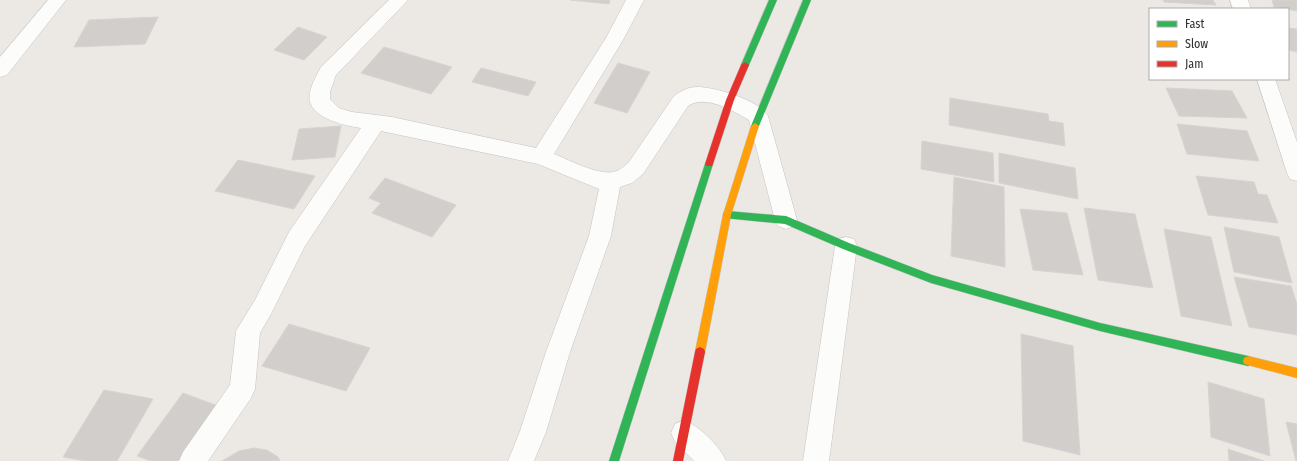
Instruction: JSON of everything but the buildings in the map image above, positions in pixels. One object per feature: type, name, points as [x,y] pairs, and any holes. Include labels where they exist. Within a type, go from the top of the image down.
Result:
[{"type":"main road","points":[[614,461],[730,100],[774,0]]},
{"type":"main road","points":[[678,461],[727,215],[758,116],[807,0]]},
{"type":"main road","points":[[727,215],[786,220],[931,280],[1100,327],[1297,373]]},
{"type":"street","points":[[0,70],[57,0]]},
{"type":"street","points":[[399,0],[328,72],[320,92],[320,102],[332,113],[352,119],[376,122],[541,157],[599,181],[611,181],[625,177],[636,168],[681,101],[690,95],[698,94],[730,100],[758,116],[786,220]]},
{"type":"street","points":[[541,157],[614,40],[635,0]]},
{"type":"street","points":[[1266,80],[1291,139],[1297,173]]},
{"type":"street","points":[[192,461],[242,389],[248,331],[264,307],[297,239],[376,122]]},
{"type":"street","points":[[521,461],[533,432],[558,352],[600,236],[611,181]]},
{"type":"street","points":[[816,461],[846,246]]},
{"type":"street","points":[[684,433],[713,461]]},
{"type":"traffic: fast","points":[[745,65],[773,0]]},
{"type":"traffic: fast","points":[[755,126],[807,0]]},
{"type":"traffic: fast","points":[[614,461],[709,164]]},
{"type":"traffic: fast","points":[[727,215],[786,220],[846,246],[931,279],[1100,327],[1248,361]]},
{"type":"traffic: slow","points":[[700,352],[727,215],[755,126]]},
{"type":"traffic: slow","points":[[1248,361],[1297,373]]},
{"type":"traffic: jam","points":[[709,164],[730,100],[745,65]]},
{"type":"traffic: jam","points":[[678,461],[700,352]]}]
